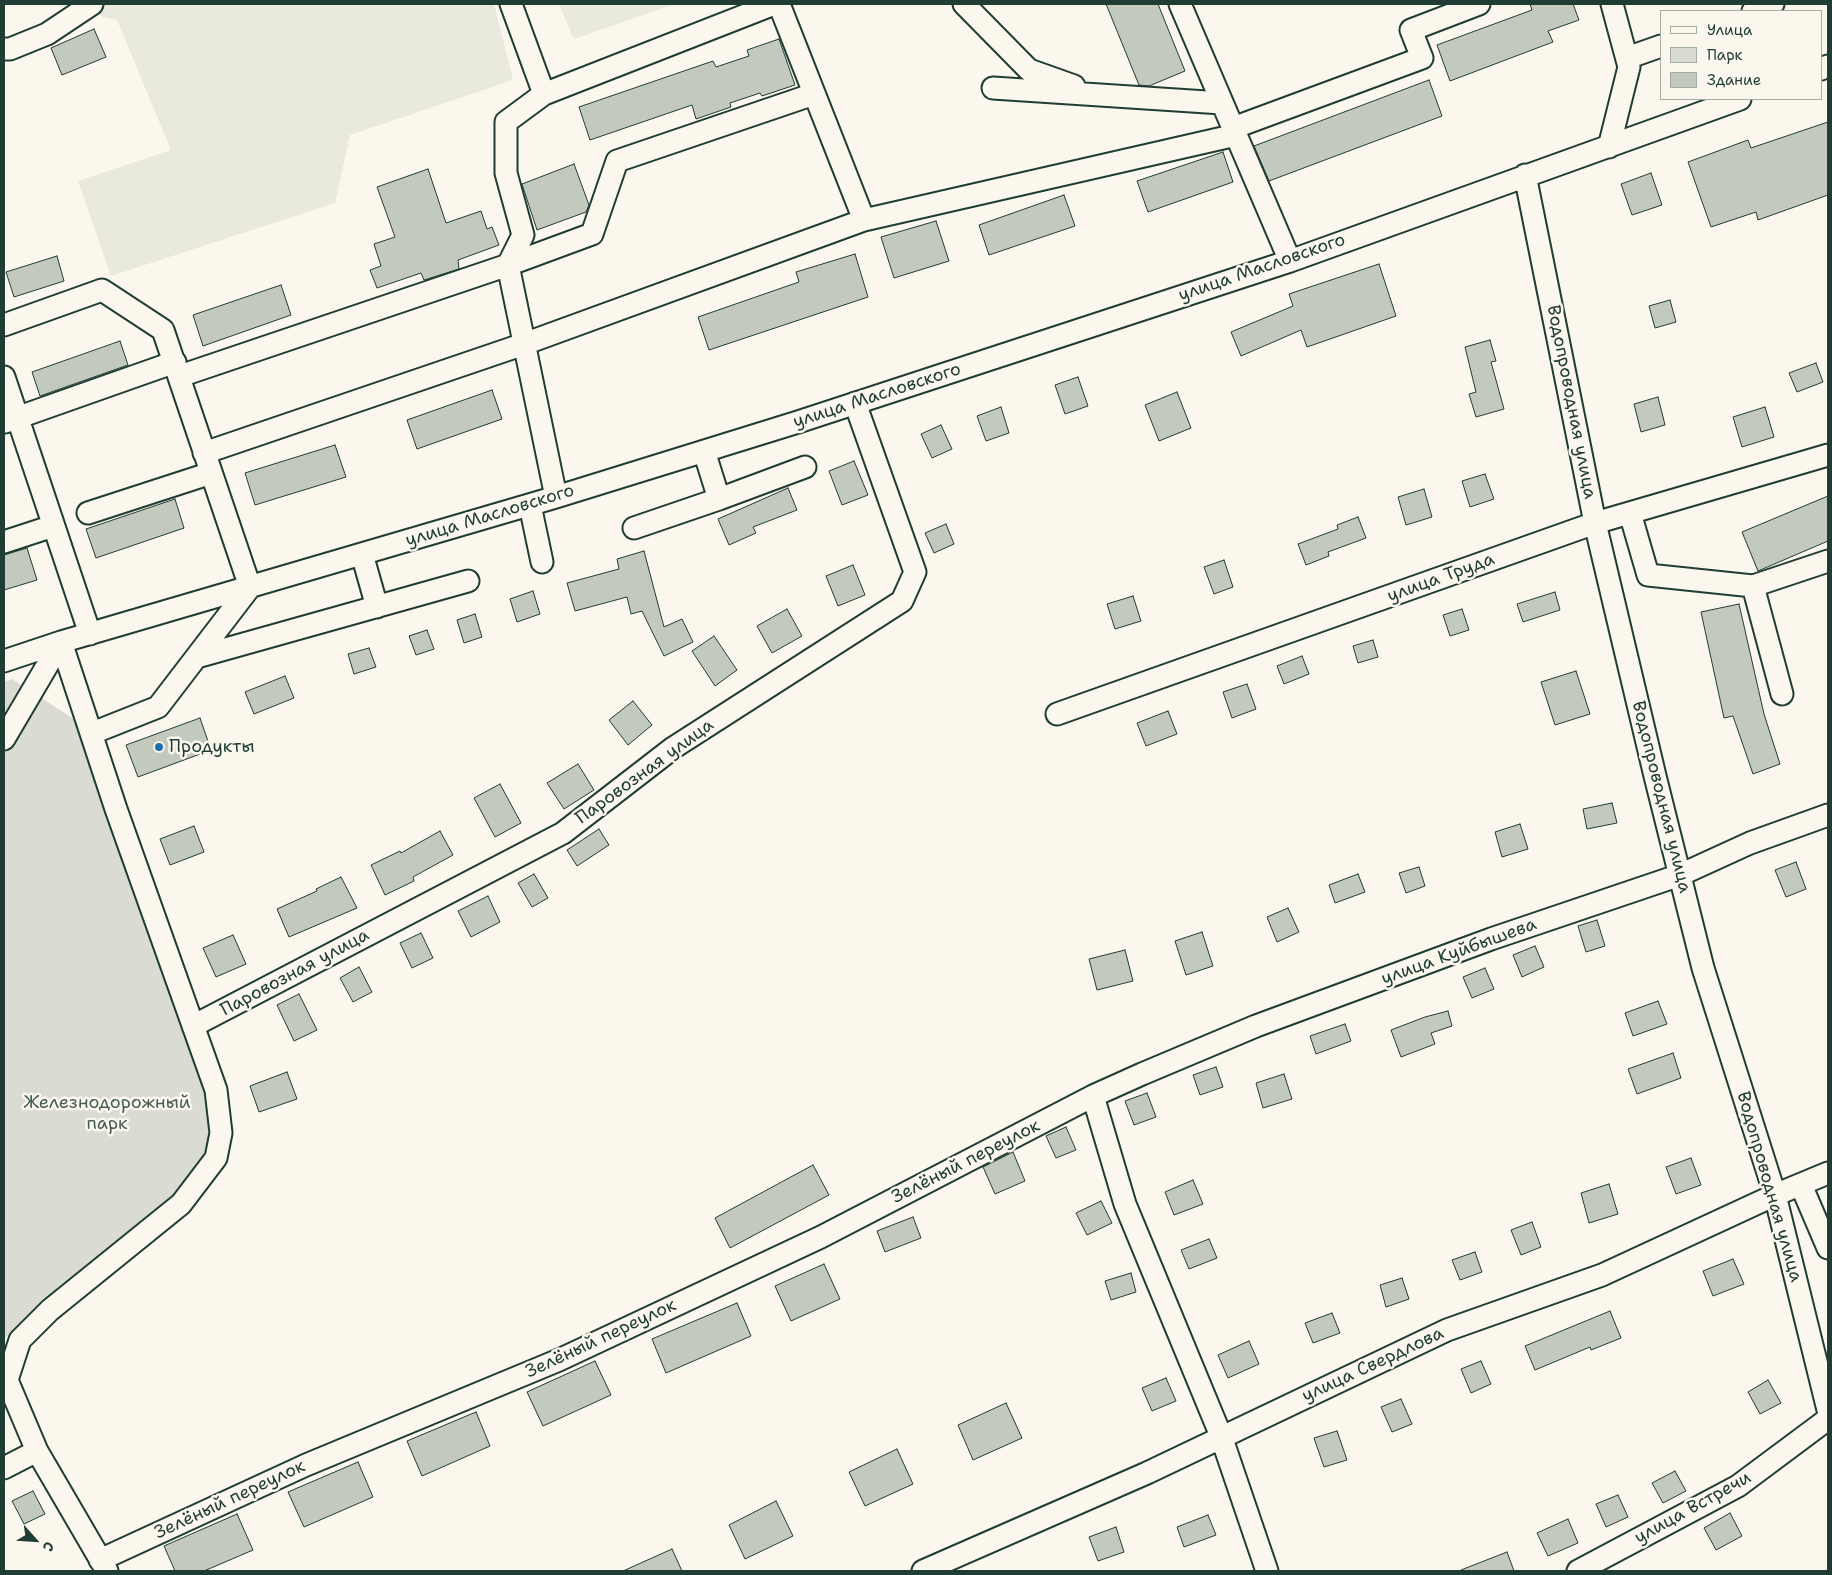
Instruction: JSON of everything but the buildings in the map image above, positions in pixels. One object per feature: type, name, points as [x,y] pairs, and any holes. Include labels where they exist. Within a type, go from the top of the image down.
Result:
[{"type":"street","points":[[7,49],[47,34],[92,4]]},
{"type":"street","points":[[511,4],[544,94]]},
{"type":"street","points":[[556,497],[508,265],[523,235],[506,173],[506,122],[544,94],[774,4]]},
{"type":"street","points":[[779,4],[864,220]]},
{"type":"street","points":[[964,4],[1029,70],[1097,95]]},
{"type":"street","points":[[1180,4],[1290,261]]},
{"type":"street","points":[[204,453],[524,344],[864,220],[1235,132],[1422,58],[1411,30],[1479,4]]},
{"type":"street","points":[[1608,147],[1629,68],[1612,4]]},
{"type":"street","points":[[1756,10],[1773,4]]},
{"type":"street","points":[[1627,58],[1660,46]]},
{"type":"street","points":[[993,88],[1222,103]]},
{"type":"street","points":[[11,420],[508,265],[592,234],[617,161],[814,94]]},
{"type":"street","name":"улица Масловского","points":[[4,661],[61,642],[530,505],[855,403],[1290,261],[1737,100]]},
{"type":"street","name":"Водопроводная улица","points":[[1525,175],[1595,523],[1680,875],[1703,968],[1775,1195],[1828,1410]]},
{"type":"street","points":[[4,325],[102,290],[163,330],[250,587],[158,707],[95,732]]},
{"type":"street","points":[[4,376],[11,420],[53,526],[90,634]]},
{"type":"street","name":"Паровозная улица","points":[[193,1026],[563,833],[672,748],[902,601],[915,572],[855,403]]},
{"type":"street","points":[[704,451],[719,499]]},
{"type":"street","name":"улица Труда","points":[[1058,714],[1595,523],[1828,455]]},
{"type":"street","points":[[634,528],[804,468]]},
{"type":"street","points":[[88,513],[211,473]]},
{"type":"street","points":[[530,505],[542,562]]},
{"type":"street","points":[[1630,513],[1648,575],[1753,586],[1828,561]]},
{"type":"street","points":[[4,542],[53,526]]},
{"type":"street","points":[[362,554],[377,606]]},
{"type":"street","points":[[197,657],[468,581]]},
{"type":"street","points":[[1753,586],[1782,694]]},
{"type":"street","points":[[61,642],[116,809],[216,1090],[221,1133],[216,1158],[181,1204],[50,1310],[20,1340],[7,1380],[37,1451],[103,1566]]},
{"type":"street","points":[[4,739],[61,642]]},
{"type":"street","name":"улица Куйбышева","points":[[1093,1096],[1256,1026],[1491,939],[1680,875],[1750,843],[1828,815]]},
{"type":"street","points":[[1093,1096],[1125,1204],[1221,1436],[1267,1571]]},
{"type":"street","name":"Зелёный переулок","points":[[103,1566],[306,1465],[559,1360],[821,1237],[1093,1096]]},
{"type":"street","name":"улица Свердлова","points":[[923,1571],[1147,1472],[1448,1330],[1602,1275],[1775,1195],[1828,1174]]},
{"type":"street","points":[[1801,1185],[1828,1248]]},
{"type":"street","name":"улица Встречи","points":[[1578,1571],[1738,1486],[1828,1419]]},
{"type":"street","points":[[4,1468],[37,1451]]},
{"type":"shaded area","points":[[52,4],[494,4],[513,80],[350,135],[335,203],[111,276],[78,181],[171,150],[117,20]]},
{"type":"shaded area","points":[[559,4],[675,4],[574,39]]},
{"type":"green space","name":"Железнодорожный парк","points":[[12,679],[77,721],[209,1089],[213,1125],[207,1160],[157,1215],[43,1304],[4,1339],[4,682]]},
{"type":"place","name":"Продукты","points":[[159,747]]}]
